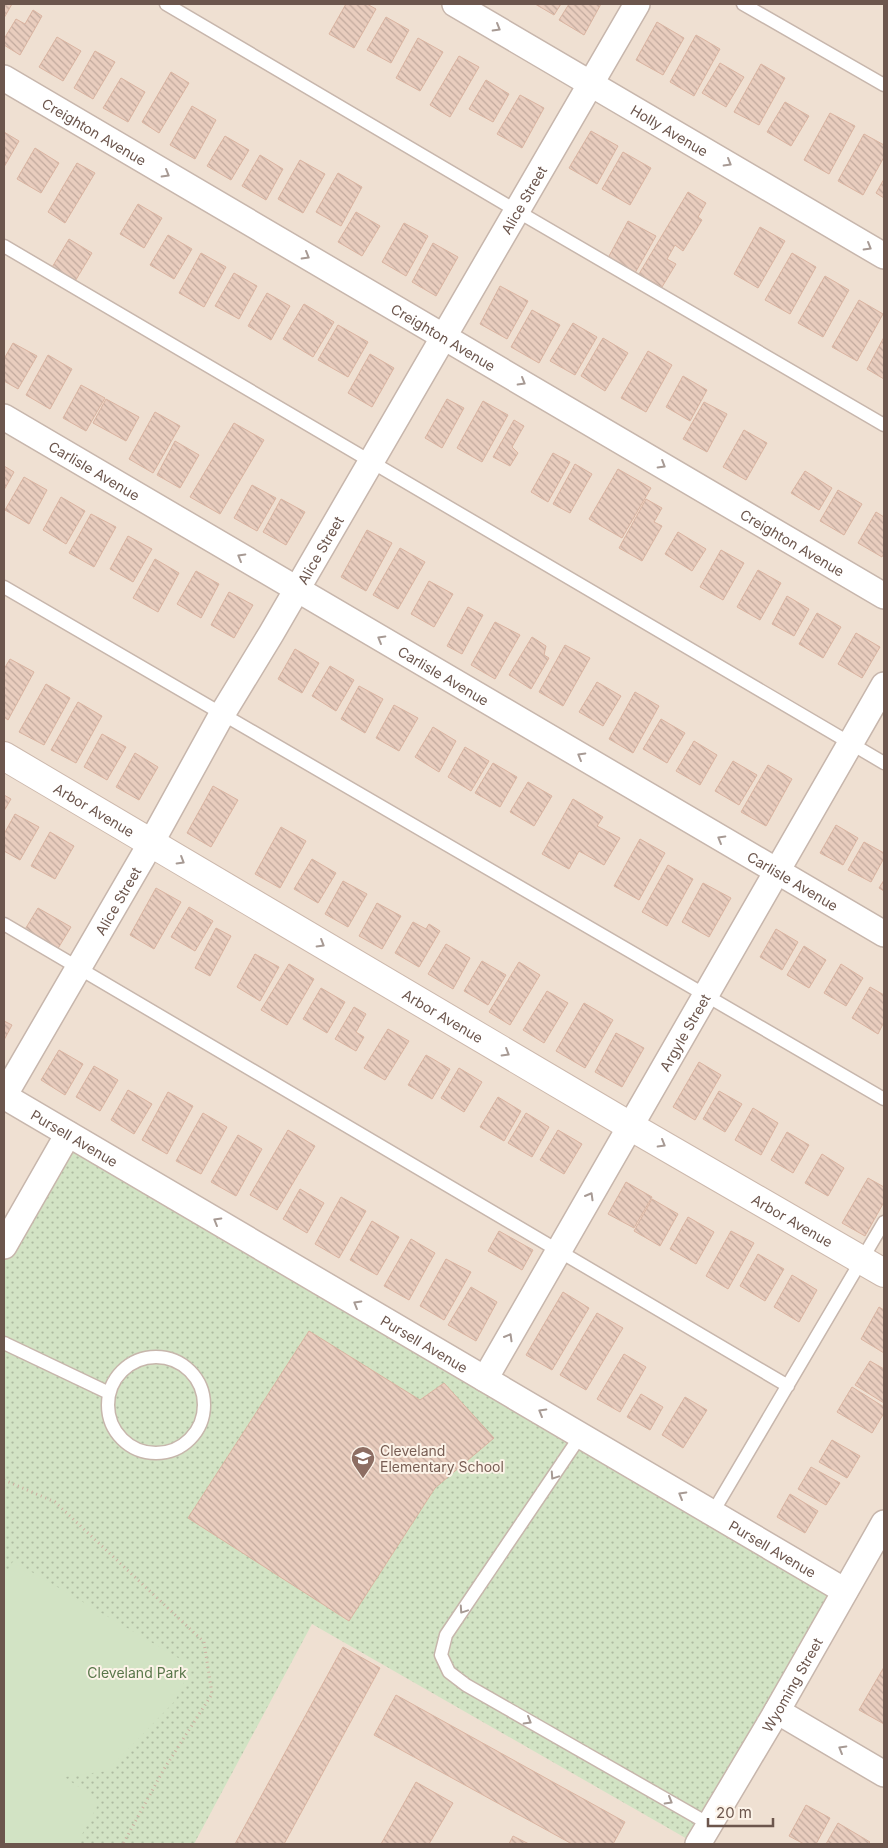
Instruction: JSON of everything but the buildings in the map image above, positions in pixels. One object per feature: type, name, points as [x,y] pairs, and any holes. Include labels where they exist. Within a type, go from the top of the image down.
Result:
[{"type":"street","name":"Holly Avenue","points":[[455,4],[884,256]]},
{"type":"street","name":"Alice Street","points":[[4,1096],[151,843],[222,716],[637,4]]},
{"type":"street","name":"Creighton Avenue","points":[[4,78],[884,596]]},
{"type":"street","name":"Carlisle Avenue","points":[[4,417],[884,934]]},
{"type":"street","name":"Argyle Street","points":[[485,1379],[884,685]]},
{"type":"street","name":"Arbor Avenue","points":[[4,756],[630,1126],[873,1267]]},
{"type":"street","name":"Pursell Avenue","points":[[4,1096],[845,1590]]},
{"type":"street","points":[[4,1246],[68,1134]]},
{"type":"street","name":"Wyoming Street","points":[[704,1834],[884,1523]]},
{"type":"street","points":[[776,1711],[884,1774]]},
{"type":"lane","points":[[166,4],[884,425]]},
{"type":"lane","points":[[743,4],[884,85]]},
{"type":"lane","points":[[4,246],[884,763]]},
{"type":"lane","points":[[4,587],[222,716],[707,994],[884,1099]]},
{"type":"lane","points":[[4,924],[788,1386]]},
{"type":"lane","points":[[712,1512],[788,1386],[873,1267],[884,1222]]},
{"type":"lane","points":[[4,1343],[109,1393]]},
{"type":"lane","points":[[156,1357],[172,1359],[186,1367],[196,1378],[202,1393],[204,1409],[200,1424],[191,1438],[179,1447],[164,1452],[148,1452],[133,1447],[120,1438],[112,1424],[108,1409],[109,1393],[116,1378],[126,1367],[140,1359],[156,1357]]},
{"type":"lane","points":[[581,1435],[446,1635],[441,1654],[449,1672],[466,1685],[704,1834]]},
{"type":"path","points":[[4,1480],[55,1502],[204,1642],[212,1694],[164,1769],[123,1844]]},
{"type":"shaded area","points":[[4,4],[884,4],[884,1844],[4,1844]]},
{"type":"green space","name":"Cleveland Elementary School","points":[[68,1134],[845,1591],[696,1844],[312,1624],[194,1844],[4,1844],[4,1246]]},
{"type":"green space","name":"Cleveland Park","points":[[13,1561],[192,1666],[175,1701],[107,1771],[64,1777],[100,1801],[77,1844],[4,1844],[4,1580]]},
{"type":"place","name":"Cleveland Elementary School","points":[[363,1479]]}]
